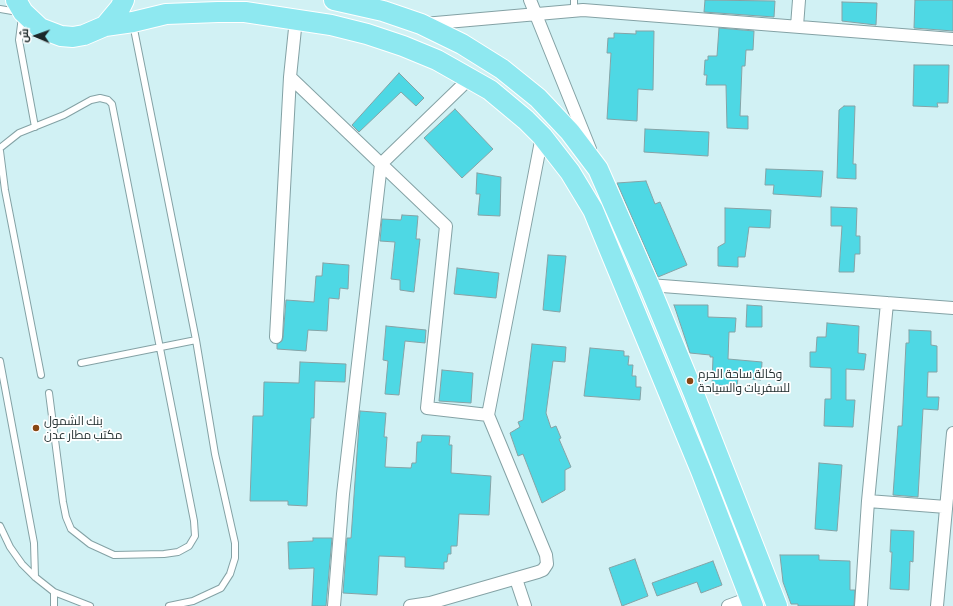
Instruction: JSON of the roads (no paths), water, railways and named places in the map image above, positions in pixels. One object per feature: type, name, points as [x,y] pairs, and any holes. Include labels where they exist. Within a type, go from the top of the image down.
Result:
[{"type":"main road","points":[[105,26],[116,13],[124,0]]},
{"type":"main road","points":[[334,0],[383,11],[420,24],[462,44],[502,69],[543,104],[570,132],[598,169],[650,285],[777,606]]},
{"type":"main road","points":[[20,6],[40,28],[61,36],[84,35],[105,26],[133,22],[166,14],[244,12],[296,19],[367,34],[403,46],[437,60],[470,78],[508,105],[542,136],[570,172],[593,210],[701,471],[752,602]]},
{"type":"street","points":[[530,0],[598,169]]},
{"type":"street","points":[[797,26],[799,0]]},
{"type":"street","points":[[420,24],[536,15],[574,5],[583,10],[953,38]]},
{"type":"street","points":[[276,337],[290,77],[296,19]]},
{"type":"street","points":[[290,77],[446,226],[427,408],[488,415]]},
{"type":"street","points":[[334,606],[344,486],[381,164],[470,78]]},
{"type":"street","points":[[410,606],[430,605],[516,579],[543,570],[547,564],[546,555],[488,415],[542,136]]},
{"type":"street","points":[[650,285],[953,308]]},
{"type":"street","points":[[861,606],[868,501],[887,304]]},
{"type":"street","points":[[937,606],[953,433]]},
{"type":"street","points":[[868,501],[946,507]]},
{"type":"street","points":[[516,579],[525,606]]},
{"type":"street","points":[[728,606],[752,602]]},
{"type":"lane","points":[[0,9],[20,6],[19,40],[35,127]]},
{"type":"lane","points":[[133,22],[196,340],[215,454],[235,543],[235,558],[230,574],[221,588],[200,598],[169,606]]},
{"type":"lane","points":[[0,148],[19,133],[64,115],[91,100],[100,98],[108,100],[112,104],[196,529],[192,541],[184,550],[164,554],[114,555],[90,544],[72,529],[66,517],[49,393]]},
{"type":"lane","points":[[0,151],[4,190],[41,375]]},
{"type":"lane","points":[[81,362],[196,340]]},
{"type":"lane","points":[[0,362],[34,543],[35,577]]},
{"type":"lane","points":[[0,526],[10,547],[22,564],[35,577],[54,592],[90,606]]},
{"type":"lane","points":[[54,592],[54,606]]},
{"type":"place","name":"وكالة ساحة الحرم للسفريات والسياحة","points":[[690,381]]},
{"type":"place","name":"بنك الشمول مكتب مطار عدن","points":[[36,428]]}]
